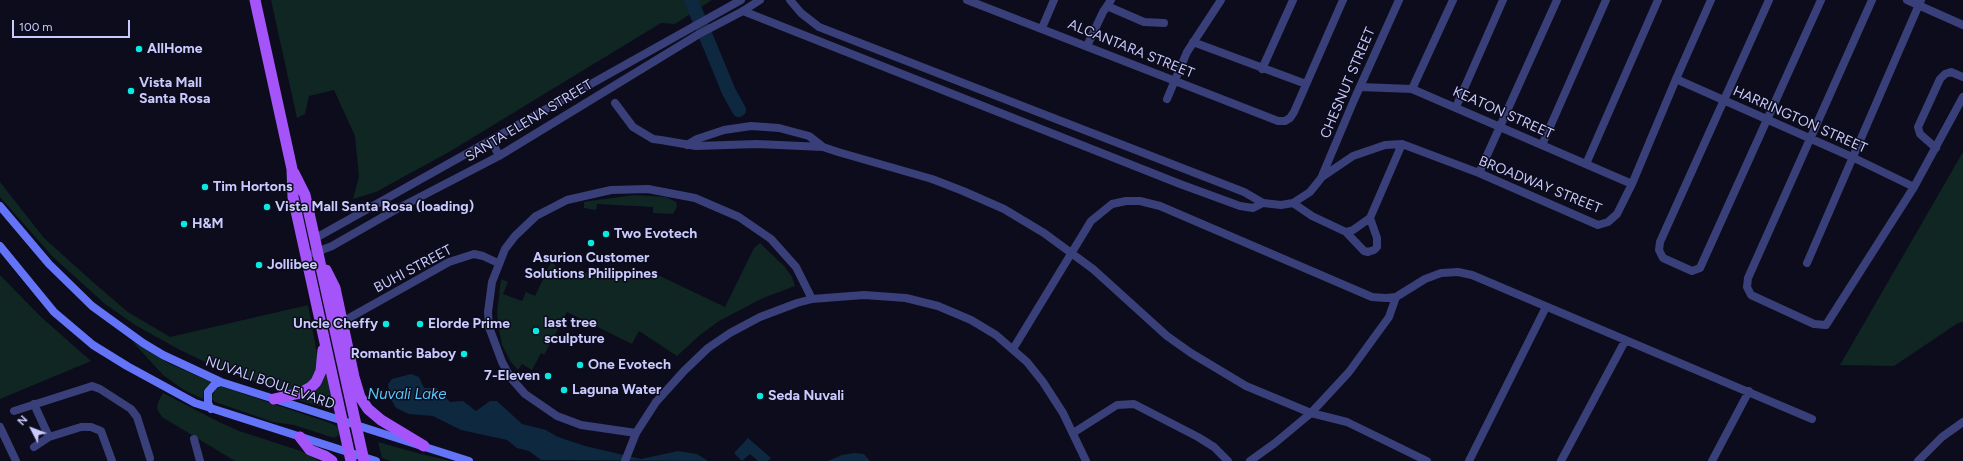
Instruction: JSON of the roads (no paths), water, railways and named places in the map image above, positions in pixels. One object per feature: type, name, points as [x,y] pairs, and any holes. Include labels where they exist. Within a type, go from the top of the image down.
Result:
[{"type":"main road","points":[[255,0],[292,169],[294,197],[306,257],[350,457]]},
{"type":"main road","points":[[292,169],[305,195],[363,459]]},
{"type":"main road","name":"NUVALI BOULEVARD","points":[[0,206],[49,264],[92,306],[143,343],[163,355],[221,382],[469,461]]},
{"type":"main road","points":[[0,246],[45,302],[81,335],[133,370],[195,403],[211,409],[300,437],[350,457],[376,461]]},
{"type":"main road","points":[[317,253],[335,288],[357,390],[364,404],[381,420],[424,446]]},
{"type":"main road","points":[[274,400],[306,391],[316,382],[323,365],[322,326]]},
{"type":"main road","points":[[344,372],[347,346]]},
{"type":"main road","points":[[211,409],[208,403],[208,392],[215,384],[221,382]]},
{"type":"main road","points":[[300,437],[310,450],[332,461]]},
{"type":"street","name":"SANTA ELENA STREET","points":[[306,257],[332,246],[394,210],[500,156],[697,30],[706,21],[741,0]]},
{"type":"street","name":"SANTA ELENA STREET","points":[[314,239],[492,141],[672,37],[697,30],[710,29],[760,0]]},
{"type":"street","points":[[790,0],[801,13],[819,27],[1049,115],[1244,192],[1263,203]]},
{"type":"street","name":"ALCANTARA STREET","points":[[967,0],[1272,119],[1285,121],[1290,118],[1306,84]]},
{"type":"street","points":[[1042,28],[1054,0]]},
{"type":"street","points":[[1167,99],[1182,62],[1193,42],[1221,0]]},
{"type":"street","points":[[1262,69],[1293,0]]},
{"type":"street","points":[[1193,42],[1262,69],[1306,84],[1343,0]]},
{"type":"street","name":"CHESNUT STREET","points":[[1322,177],[1360,86],[1399,0]]},
{"type":"street","points":[[1412,89],[1453,0]]},
{"type":"street","points":[[1456,107],[1503,0]]},
{"type":"street","points":[[1479,174],[1499,126],[1557,0]]},
{"type":"street","points":[[1542,144],[1606,0]]},
{"type":"street","points":[[1586,164],[1658,0]]},
{"type":"street","name":"BROADWAY STREET","points":[[1263,203],[1281,205],[1293,203],[1310,192],[1322,177],[1353,156],[1385,145],[1402,144],[1479,174],[1598,225],[1608,222],[1617,214],[1632,184],[1711,0]]},
{"type":"street","points":[[1769,0],[1660,242],[1659,250],[1663,258],[1692,271],[1700,268],[1821,0]]},
{"type":"street","points":[[1872,0],[1748,278],[1747,287],[1751,295],[1814,324],[1826,325],[1914,187],[1963,98]]},
{"type":"street","points":[[1907,0],[1920,3],[1963,25]]},
{"type":"street","points":[[1087,46],[1109,3],[1144,22],[1164,23]]},
{"type":"street","points":[[1807,263],[1920,3]]},
{"type":"street","points":[[743,11],[1043,128],[1180,184],[1240,206],[1253,208],[1263,203]]},
{"type":"street","points":[[706,21],[710,29]]},
{"type":"street","points":[[1936,148],[1920,134],[1918,127],[1940,79],[1945,74],[1951,72],[1963,77]]},
{"type":"street","name":"HARRINGTON STREET","points":[[1676,79],[1852,157],[1914,187]]},
{"type":"street","name":"KEATON STREET","points":[[1360,86],[1412,89],[1632,184]]},
{"type":"street","points":[[615,103],[633,127],[652,138],[687,144],[823,147],[932,179],[963,191],[1023,220],[1071,253],[1093,269],[1167,336],[1191,353],[1246,386],[1311,413],[1347,422],[1427,461]]},
{"type":"street","points":[[1043,128],[1049,115]]},
{"type":"street","points":[[687,144],[724,130],[751,126],[793,131],[809,136],[823,147]]},
{"type":"street","points":[[492,141],[500,156]]},
{"type":"street","points":[[1346,232],[1353,230],[1370,218],[1402,144]]},
{"type":"street","points":[[636,433],[608,430],[568,421],[545,409],[518,387],[502,362],[489,327],[488,312],[492,282],[498,263],[505,249],[525,225],[536,216],[555,205],[594,192],[648,189],[683,195],[706,202],[728,212],[760,230],[780,248],[796,267],[812,299]]},
{"type":"street","points":[[1013,349],[1091,221],[1112,204],[1126,201],[1140,201],[1160,206],[1357,292],[1380,298],[1396,297],[1425,279],[1441,273],[1458,272],[1472,275],[1625,341],[1749,391],[1812,419]]},
{"type":"street","points":[[1293,203],[1312,216],[1346,232],[1364,251],[1368,252],[1377,247],[1377,238],[1370,218]]},
{"type":"street","name":"BUHI STREET","points":[[342,322],[449,262],[474,254],[484,256],[498,263]]},
{"type":"street","points":[[625,461],[636,433],[646,416],[670,386],[708,348],[730,333],[760,317],[797,302],[812,299],[864,295],[906,298],[938,306],[971,320],[996,335],[1027,362],[1043,382],[1063,413],[1086,461]]},
{"type":"street","points":[[1250,461],[1275,444],[1311,413],[1349,372],[1389,317],[1396,297]]},
{"type":"street","points":[[1469,461],[1546,307]]},
{"type":"street","points":[[1561,461],[1625,341]]},
{"type":"street","points":[[14,411],[92,386],[100,389],[131,409],[137,417],[151,460]]},
{"type":"street","points":[[1712,461],[1749,391]]},
{"type":"street","points":[[34,404],[49,436]]},
{"type":"street","points":[[1073,433],[1117,405],[1134,404],[1198,437],[1214,448],[1228,461]]},
{"type":"street","points":[[1918,461],[1942,437],[1963,422]]},
{"type":"street","points":[[34,446],[49,436],[81,427],[91,426],[101,432],[112,461]]},
{"type":"street","points":[[0,427],[16,461]]},
{"type":"street","points":[[194,439],[200,461]]},
{"type":"water","name":"Nuvali Lake","points":[[411,374],[419,377],[424,388],[437,388],[450,402],[463,401],[476,411],[490,401],[497,401],[522,424],[546,430],[558,437],[585,446],[641,459],[678,451],[697,454],[708,461],[541,460],[529,451],[517,448],[507,440],[461,430],[433,416],[409,414],[396,408],[389,396],[388,384],[392,379]]},
{"type":"water","points":[[748,438],[771,458],[768,461],[758,461],[750,454],[742,461],[734,453]]},
{"type":"water","points":[[854,453],[864,454],[870,461],[828,461],[842,455]]},
{"type":"waterway","points":[[691,0],[729,92],[739,110]]},
{"type":"place","name":"AllHome","points":[[139,49]]},
{"type":"place","name":"Vista Mall Santa Rosa","points":[[131,91]]},
{"type":"place","name":"Tim Hortons","points":[[205,187]]},
{"type":"place","name":"Vista Mall Santa Rosa (loading)","points":[[267,207]]},
{"type":"place","name":"H&M","points":[[184,224]]},
{"type":"place","name":"Two Evotech","points":[[606,234]]},
{"type":"place","name":"Asurion Customer Solutions Philippines","points":[[591,243]]},
{"type":"place","name":"Jollibee","points":[[259,265]]},
{"type":"place","name":"Uncle Cheffy","points":[[386,324]]},
{"type":"place","name":"Elorde Prime","points":[[420,324]]},
{"type":"place","name":"last tree sculpture","points":[[536,331]]},
{"type":"place","name":"Romantic Baboy","points":[[464,354]]},
{"type":"place","name":"One Evotech","points":[[580,365]]},
{"type":"place","name":"7-Eleven","points":[[548,376]]},
{"type":"place","name":"Laguna Water","points":[[564,390]]},
{"type":"place","name":"Seda Nuvali","points":[[760,396]]}]
